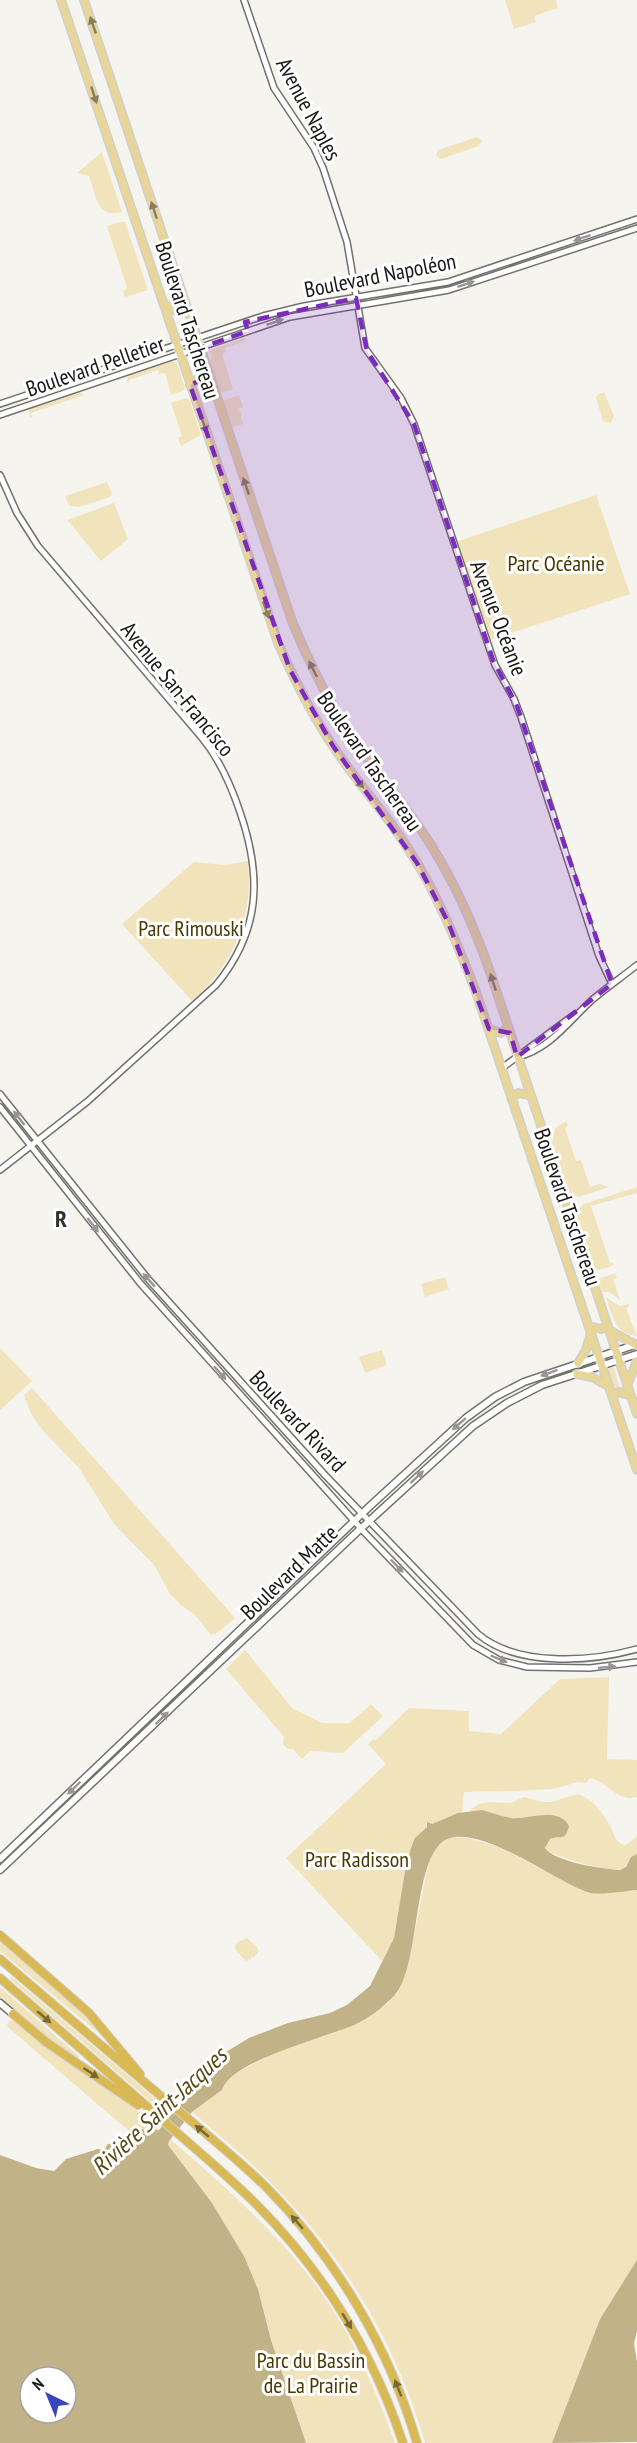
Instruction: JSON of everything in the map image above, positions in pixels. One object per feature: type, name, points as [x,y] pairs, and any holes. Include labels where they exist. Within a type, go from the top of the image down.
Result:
[{"type":"highway","points":[[0,1935],[94,2018],[148,2085]]},
{"type":"highway","points":[[0,1959],[187,2118],[268,2190],[300,2225],[335,2270],[357,2305],[383,2355],[403,2401],[417,2443]]},
{"type":"highway","points":[[0,1978],[256,2204],[288,2238],[321,2280],[346,2319],[368,2359],[403,2443]]},
{"type":"highway","points":[[13,2014],[46,2042],[164,2122]]},
{"type":"main road","name":"Boulevard Taschereau","points":[[61,0],[265,608],[287,664],[305,701],[333,747],[394,828],[424,875],[451,929],[489,1029],[637,1470]]},
{"type":"main road","name":"Boulevard Taschereau","points":[[84,0],[288,609],[308,660],[344,725],[410,814],[446,870],[478,939],[637,1414]]},
{"type":"main road","points":[[163,303],[178,312],[186,306]]},
{"type":"main road","points":[[190,385],[198,379],[211,381]]},
{"type":"main road","points":[[489,1029],[501,1033],[508,1027]]},
{"type":"main road","points":[[511,1098],[518,1093],[530,1095]]},
{"type":"main road","points":[[578,1362],[586,1350],[590,1330],[608,1328],[637,1345]]},
{"type":"main road","name":"Boulevard Matte","points":[[0,1859],[355,1520],[476,1410],[520,1384],[578,1362],[637,1345]]},
{"type":"main road","name":"Boulevard Matte","points":[[0,1870],[361,1528],[464,1434],[489,1415],[528,1392],[637,1354]]},
{"type":"main road","points":[[627,1385],[637,1361]]},
{"type":"main road","points":[[577,1374],[592,1377],[609,1386]]},
{"type":"main road","points":[[612,1396],[618,1392],[631,1396]]},
{"type":"main road","points":[[0,2003],[13,2014]]},
{"type":"street","name":"Avenue Naples","points":[[244,0],[273,85],[311,143],[323,168],[347,242],[357,305]]},
{"type":"street","name":"Boulevard Napoléon","points":[[196,338],[297,307],[448,282],[637,219]]},
{"type":"street","name":"Boulevard Napoléon","points":[[200,348],[297,315],[449,290],[637,228]]},
{"type":"street","name":"Avenue Océanie","points":[[357,305],[367,351],[401,398],[414,424],[493,660],[517,706],[599,956],[612,984]]},
{"type":"street","points":[[245,322],[248,331]]},
{"type":"street","name":"Boulevard Pelletier","points":[[0,404],[196,338]]},
{"type":"street","name":"Boulevard Pelletier","points":[[0,415],[200,348]]},
{"type":"street","points":[[118,365],[121,375]]},
{"type":"street","points":[[42,390],[45,400]]},
{"type":"street","name":"Avenue San-Francisco","points":[[0,475],[14,507],[38,546],[211,750],[234,795],[250,843],[254,868],[254,900],[250,922],[239,950],[219,980],[204,997],[88,1101],[0,1170]]},
{"type":"street","points":[[502,1068],[517,1056],[531,1053],[567,1026],[612,984],[637,965]]},
{"type":"street","name":"Boulevard Rivard","points":[[0,1094],[149,1280],[362,1514],[478,1634],[497,1647],[524,1655],[564,1658],[611,1655],[637,1649]]},
{"type":"street","name":"Boulevard Rivard","points":[[0,1107],[142,1286],[361,1528],[470,1641],[489,1655],[512,1665],[539,1668],[590,1668],[637,1662]]},
{"type":"highlighted area","points":[[356,298],[367,351],[414,424],[493,660],[517,706],[612,984],[517,1057],[510,1033],[489,1029],[448,922],[417,863],[333,746],[290,670],[190,385],[209,376],[200,348],[248,331],[245,322]]},
{"type":"green space","points":[[505,0],[556,0],[558,8],[534,16],[536,22],[514,29]]},
{"type":"green space","points":[[477,137],[482,140],[479,146],[441,159],[436,156],[438,150]]},
{"type":"green space","points":[[102,152],[122,212],[113,213],[102,209],[98,204],[89,176],[77,173]]},
{"type":"green space","points":[[125,222],[148,290],[125,297],[123,291],[127,288],[107,226]]},
{"type":"green space","points":[[244,338],[248,345],[245,341],[225,348],[226,352],[222,354],[233,389],[220,393],[209,361],[212,359],[209,351]]},
{"type":"green space","points":[[172,361],[177,363],[185,388],[183,391],[168,396],[171,394],[165,373],[159,374],[158,370],[129,380],[128,384],[129,375]]},
{"type":"green space","points":[[80,392],[84,395],[31,413],[32,417],[30,417],[29,409]]},
{"type":"green space","points":[[604,392],[614,416],[611,423],[603,421],[596,398]]},
{"type":"green space","points":[[239,395],[243,407],[239,408],[243,424],[233,427],[223,401]]},
{"type":"green space","points":[[186,398],[190,400],[201,435],[181,446],[178,438],[182,436],[171,403]]},
{"type":"green space","points":[[107,482],[112,494],[110,497],[79,507],[69,506],[65,496]]},
{"type":"green space","name":"Parc Océanie","points":[[596,495],[630,594],[490,640],[458,541]]},
{"type":"green space","points":[[114,503],[128,539],[101,561],[67,520]]},
{"type":"green space","name":"Parc Rimouski","points":[[248,861],[248,901],[238,938],[219,972],[192,1001],[122,924],[194,862],[224,865]]},
{"type":"green space","points":[[566,1121],[568,1125],[565,1128],[576,1161],[581,1160],[590,1187],[600,1184],[609,1187],[578,1197],[569,1192],[552,1143],[555,1128]]},
{"type":"green space","points":[[637,1187],[637,1193],[591,1206],[610,1263],[614,1262],[612,1266],[595,1271],[577,1216],[578,1209],[584,1204]]},
{"type":"green space","points":[[615,1273],[617,1278],[613,1279],[620,1300],[609,1292],[602,1292],[598,1279]]},
{"type":"green space","points":[[445,1277],[449,1289],[425,1297],[421,1284]]},
{"type":"green space","points":[[606,1297],[619,1306],[629,1304],[626,1308],[637,1336],[619,1328]]},
{"type":"green space","points":[[0,1348],[32,1381],[0,1410]]},
{"type":"green space","points":[[382,1350],[387,1365],[365,1373],[359,1357]]},
{"type":"green space","points":[[610,1367],[614,1368],[620,1389],[615,1389],[608,1371]]},
{"type":"green space","points":[[32,1388],[235,1618],[216,1634],[211,1635],[195,1615],[170,1594],[154,1565],[114,1524],[79,1468],[45,1433],[31,1414],[24,1395]]},
{"type":"green space","points":[[245,1650],[292,1708],[322,1723],[350,1723],[371,1704],[383,1716],[343,1753],[310,1751],[302,1759],[293,1749],[287,1749],[283,1744],[284,1737],[226,1669]]},
{"type":"green space","name":"Parc Radisson","points":[[609,1677],[607,1759],[637,1760],[637,1797],[619,1795],[590,1778],[586,1783],[578,1782],[553,1789],[464,1792],[462,1812],[432,1824],[426,1823],[427,1827],[406,1865],[394,1938],[382,1961],[286,1858],[386,1764],[368,1744],[373,1739],[376,1740],[409,1708],[469,1711],[469,1731],[501,1734],[560,1679]]},
{"type":"green space","points":[[578,1794],[596,1806],[621,1844],[625,1846],[637,1836],[637,1855],[631,1857],[625,1868],[597,1867],[573,1861],[546,1850],[546,1843],[553,1837],[564,1819],[544,1816],[512,1818],[469,1811],[479,1804],[488,1802],[511,1803],[524,1797],[551,1802]]},
{"type":"green space","points":[[464,1837],[499,1847],[589,1893],[637,1890],[637,2260],[600,2319],[552,2443],[425,2443],[399,2370],[363,2301],[342,2268],[294,2207],[240,2153],[192,2112],[222,2090],[223,2084],[236,2073],[289,2047],[340,2031],[388,2003],[398,1992],[408,1964],[431,1852],[448,1838]]},
{"type":"green space","points":[[247,1938],[259,1951],[253,1958],[251,1955],[252,1959],[246,1961],[236,1951],[235,1946]]},
{"type":"green space","points":[[0,1939],[75,2002],[108,2041],[0,1951]]},
{"type":"green space","points":[[12,1977],[172,2113],[168,2117],[9,1978]]},
{"type":"green space","points":[[0,1987],[79,2056],[78,2059],[41,2035],[0,1999]]},
{"type":"green space","points":[[11,2020],[17,2022],[61,2057],[116,2094],[159,2129],[130,2131],[9,2028],[7,2024]]},
{"type":"green space","name":"Parc du Bassin de La Prairie","points":[[170,2139],[265,2226],[315,2284],[351,2341],[395,2443],[306,2443],[271,2339],[258,2289],[244,2256],[212,2203],[167,2145]]},
{"type":"shaded area","points":[[482,1810],[511,1818],[543,1815],[558,1817],[569,1826],[564,1836],[550,1839],[545,1848],[550,1853],[568,1861],[620,1870],[626,1867],[631,1857],[637,1854],[637,1890],[587,1892],[500,1848],[465,1837],[450,1838],[438,1847],[429,1863],[409,1961],[403,1981],[394,1996],[359,2022],[281,2051],[242,2069],[229,2079],[222,2090],[192,2112],[169,2141],[168,2145],[212,2203],[244,2256],[258,2289],[271,2340],[306,2443],[0,2443],[0,2155],[36,2168],[54,2171],[66,2159],[98,2149],[104,2150],[108,2144],[129,2140],[133,2129],[159,2130],[185,2097],[183,2088],[210,2068],[226,2052],[249,2038],[288,2023],[330,2013],[347,2005],[370,1986],[394,1938],[406,1865],[412,1845],[415,1838],[427,1827],[427,1822],[432,1824],[458,1813]]},
{"type":"shaded area","points":[[637,2260],[637,2331],[634,2343],[637,2362],[637,2442],[552,2443],[600,2319]]},
{"type":"district","name":"R","points":[[61,1218]]},
{"type":"water label","name":"Rivière Saint-Jacques","points":[[159,2111]]}]
